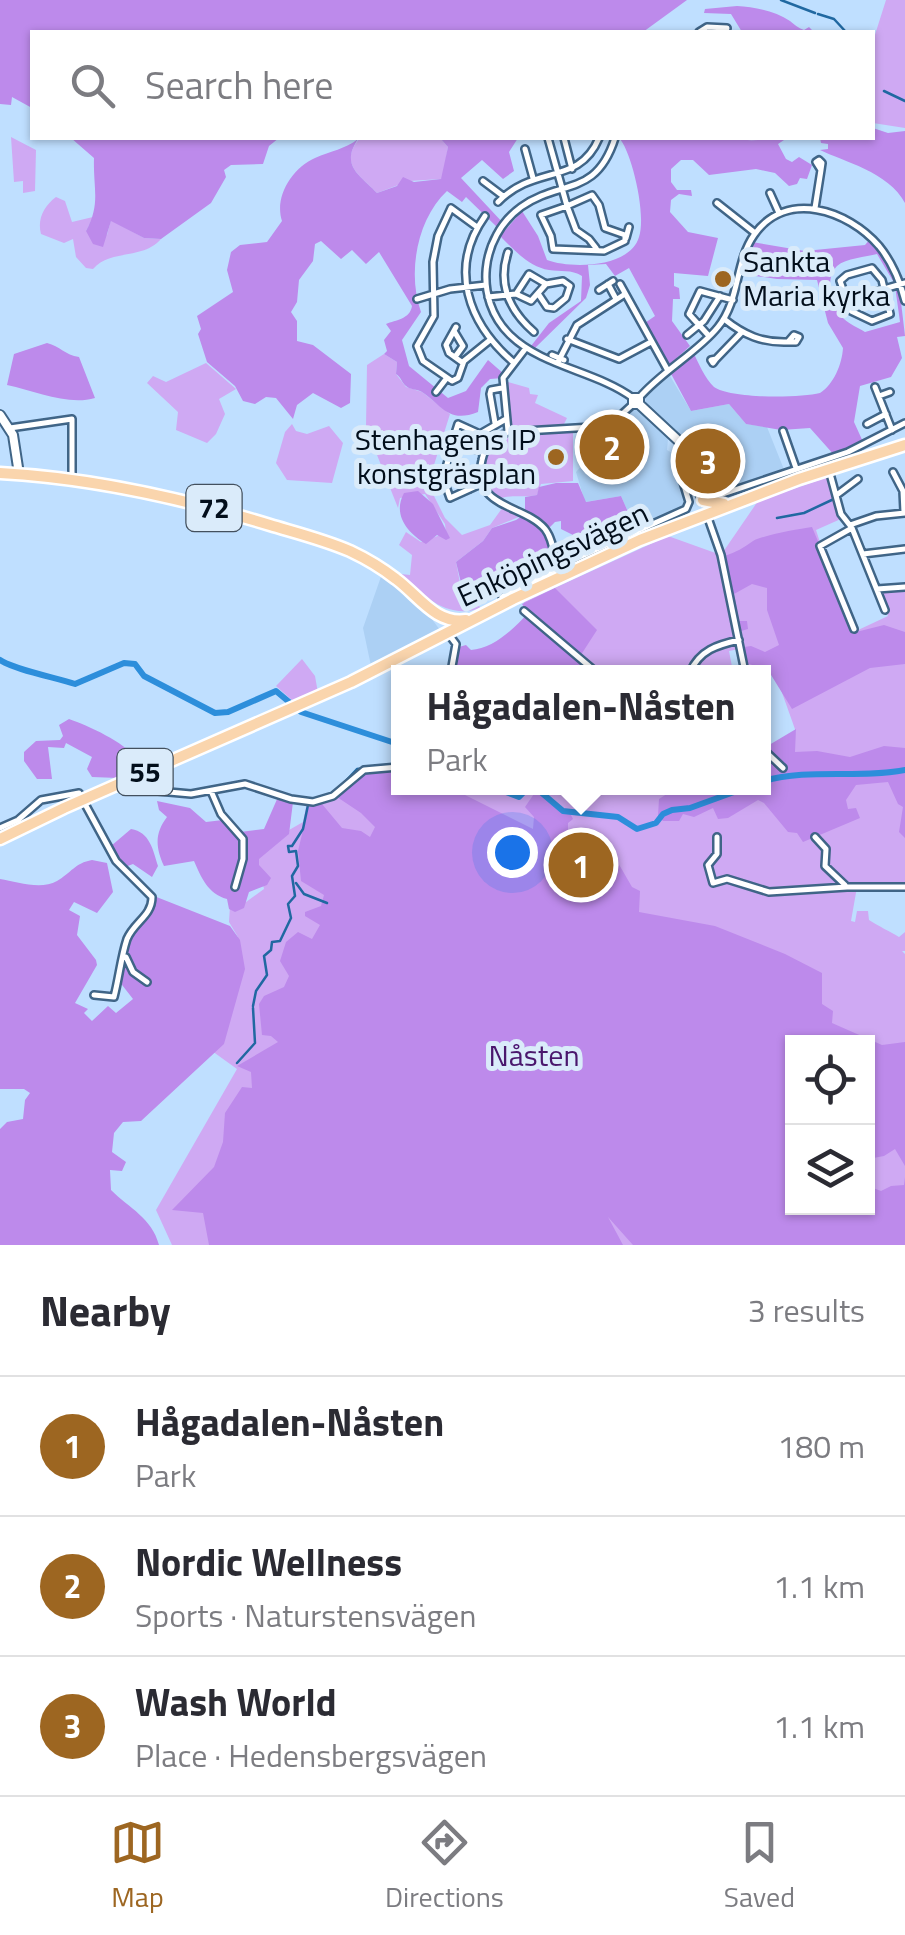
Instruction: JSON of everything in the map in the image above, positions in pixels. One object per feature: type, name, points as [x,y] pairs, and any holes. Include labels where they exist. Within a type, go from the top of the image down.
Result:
[{"type":"main road","name":"Enköpingsvägen","points":[[441,626],[481,615],[730,504],[905,448]]},
{"type":"main road","name":"Enköpingsvägen","points":[[441,626],[580,574],[710,515],[830,471]]},
{"type":"main road","name":"72","points":[[0,473],[72,480],[200,504],[336,546],[382,569],[441,626]]},
{"type":"main road","points":[[685,522],[702,501],[730,504]]},
{"type":"main road","points":[[441,626],[481,615]]},
{"type":"main road","name":"55","points":[[4,832],[82,794],[118,784],[368,674],[441,626]]},
{"type":"street","points":[[702,30],[728,29]]},
{"type":"street","points":[[548,140],[576,230],[590,238],[596,248]]},
{"type":"street","points":[[565,140],[572,169]]},
{"type":"street","points":[[483,181],[501,199],[532,178],[572,169],[588,158],[598,140]]},
{"type":"street","points":[[614,140],[594,174],[526,204],[504,224],[488,254],[486,285],[504,329],[526,348],[610,383],[636,401],[682,443],[718,496],[848,452],[905,423]]},
{"type":"street","points":[[525,149],[532,178]]},
{"type":"street","points":[[814,208],[821,170]]},
{"type":"street","points":[[599,188],[592,195],[540,215],[552,236],[553,249],[607,250],[626,238],[629,227]]},
{"type":"street","points":[[770,193],[780,214]]},
{"type":"street","points":[[592,195],[605,228],[626,238]]},
{"type":"street","points":[[716,202],[755,233]]},
{"type":"street","points":[[477,226],[451,208],[432,262],[434,316],[418,340],[418,350],[426,364],[446,379],[456,380],[463,363],[490,340]]},
{"type":"street","points":[[557,567],[548,532],[535,520],[495,500],[483,483],[480,467],[484,452],[491,442],[508,432],[609,426],[724,319],[755,233],[780,214],[796,208],[814,208],[842,218],[862,230],[882,250],[903,284],[905,301]]},
{"type":"street","points":[[484,216],[467,256],[465,286],[470,308],[490,340],[512,362]]},
{"type":"street","points":[[508,252],[506,293],[519,318],[534,332]]},
{"type":"street","points":[[874,268],[884,288],[890,307],[888,318],[872,321],[851,311],[840,284],[842,277],[874,268]]},
{"type":"street","points":[[516,294],[528,274],[546,284],[566,282],[570,291],[554,308],[547,307],[539,295]]},
{"type":"street","points":[[599,290],[614,283]]},
{"type":"street","points":[[614,283],[625,294],[667,369]]},
{"type":"street","points":[[614,283],[616,299]]},
{"type":"street","points":[[488,296],[506,293],[531,300],[546,284]]},
{"type":"street","points":[[846,300],[903,284]]},
{"type":"street","points":[[417,299],[465,286],[486,285]]},
{"type":"street","points":[[709,336],[689,314],[700,291],[734,300]]},
{"type":"street","points":[[560,360],[567,339],[580,322],[625,294]]},
{"type":"street","points":[[687,335],[699,326],[720,296]]},
{"type":"street","points":[[504,329],[519,318]]},
{"type":"street","points":[[724,319],[760,340],[788,342]]},
{"type":"street","points":[[455,358],[466,346],[455,329],[443,344],[455,358],[463,363]]},
{"type":"street","points":[[716,359],[742,332]]},
{"type":"street","points":[[567,339],[618,358],[652,342]]},
{"type":"street","points":[[508,432],[504,374],[526,348]]},
{"type":"street","points":[[552,355],[560,360]]},
{"type":"street","points":[[436,392],[446,379]]},
{"type":"street","points":[[875,387],[892,430]]},
{"type":"street","points":[[495,423],[490,394],[491,390],[502,388]]},
{"type":"street","points":[[879,396],[890,392]]},
{"type":"street","points":[[867,424],[886,414]]},
{"type":"street","points":[[0,415],[10,428],[18,474]]},
{"type":"street","points":[[10,428],[72,419],[72,480]]},
{"type":"street","points":[[470,448],[480,434],[506,419]]},
{"type":"street","points":[[480,434],[458,424],[443,481],[450,498],[483,483]]},
{"type":"street","points":[[784,431],[794,469]]},
{"type":"street","points":[[454,442],[484,452]]},
{"type":"street","points":[[682,443],[691,476],[710,515],[744,665]]},
{"type":"street","points":[[464,470],[470,489]]},
{"type":"street","points":[[830,471],[842,514],[885,610]]},
{"type":"street","points":[[697,486],[705,472]]},
{"type":"street","points":[[854,628],[820,546],[876,516],[904,513],[903,492],[893,472]]},
{"type":"street","points":[[691,476],[702,501]]},
{"type":"street","points":[[502,597],[557,567],[686,509],[689,502],[683,482],[691,476]]},
{"type":"street","points":[[838,494],[858,478]]},
{"type":"street","points":[[863,554],[905,549]]},
{"type":"street","points":[[877,589],[905,587]]},
{"type":"street","points":[[524,611],[588,665]]},
{"type":"street","points":[[441,626],[456,644],[452,665]]},
{"type":"street","points":[[694,665],[708,650],[739,640]]},
{"type":"street","points":[[771,757],[783,768]]},
{"type":"street","points":[[118,784],[123,788],[185,794],[244,784],[294,800],[319,802],[333,796],[364,770],[391,768]]},
{"type":"street","points":[[211,791],[220,814],[243,839],[236,888]]},
{"type":"street","points":[[82,794],[116,861],[152,897],[149,912],[127,940],[114,996],[94,994]]},
{"type":"street","points":[[716,837],[717,852],[708,865],[713,883],[730,880],[768,892],[905,888]]},
{"type":"street","points":[[815,838],[826,850],[825,866],[847,887]]},
{"type":"street","points":[[125,954],[133,972],[147,982]]},
{"type":"shaded area","points":[[667,371],[691,411],[729,404],[746,424],[767,427],[785,472],[717,496],[693,442],[675,436],[646,405],[645,393]]},
{"type":"shaded area","points":[[631,410],[641,410],[668,439],[667,450],[676,455],[687,478],[688,498],[686,509],[637,532],[621,496],[585,502],[576,472]]},
{"type":"shaded area","points":[[383,571],[416,598],[440,630],[371,666],[363,628]]},
{"type":"green space","points":[[0,0],[687,0],[646,30],[30,30],[30,107],[12,97],[11,105],[0,104]]},
{"type":"green space","points":[[886,0],[905,0],[905,128],[875,123],[875,35]]},
{"type":"green space","points":[[705,9],[757,9],[804,30],[741,30],[731,14],[704,13]]},
{"type":"green space","points":[[875,129],[888,133],[905,131],[905,203],[888,183],[820,150],[828,149],[828,144],[820,140],[875,140]]},
{"type":"green space","points":[[11,137],[36,150],[35,191],[23,193],[23,181],[14,182]]},
{"type":"green space","points":[[73,140],[276,140],[269,146],[263,164],[231,165],[224,170],[226,177],[211,203],[161,239],[144,238],[111,221],[103,247],[93,244],[86,231],[95,204],[94,158]]},
{"type":"green space","points":[[357,140],[351,156],[354,169],[377,193],[397,186],[403,177],[414,182],[441,179],[448,147],[442,140],[517,140],[509,152],[514,171],[503,179],[482,160],[461,178],[504,224],[500,230],[466,197],[462,202],[447,191],[428,216],[415,264],[421,312],[402,340],[409,366],[448,398],[466,391],[488,360],[504,374],[503,378],[490,379],[481,388],[478,412],[452,414],[405,385],[396,374],[397,362],[384,354],[384,340],[391,331],[386,324],[406,316],[412,306],[379,252],[366,264],[352,250],[341,259],[321,241],[315,244],[313,261],[299,280],[297,302],[291,312],[297,321],[297,341],[313,345],[351,374],[350,403],[341,408],[313,393],[297,405],[293,419],[276,398],[266,397],[255,404],[243,401],[235,386],[207,362],[197,316],[233,292],[227,270],[231,252],[240,245],[267,242],[282,221],[283,193],[292,176],[315,158]]},
{"type":"green space","points":[[359,140],[442,140],[448,147],[441,179],[409,181],[377,193],[351,162]]},
{"type":"green space","points":[[620,140],[784,140],[778,144],[786,159],[792,162],[799,157],[812,165],[807,179],[800,178],[797,184],[789,186],[775,173],[756,169],[709,175],[693,160],[681,160],[671,169],[671,182],[677,190],[691,190],[692,196],[679,194],[671,200],[670,212],[688,232],[718,238],[708,276],[674,273],[680,299],[673,299],[672,321],[690,346],[668,366],[642,325],[655,316],[629,268],[615,276],[606,264],[588,265],[590,285],[586,298],[535,348],[531,346],[549,323],[581,301],[582,276],[535,265],[500,236],[522,211],[547,260],[584,265],[624,255],[639,237],[641,212]]},
{"type":"green space","points":[[56,197],[65,201],[72,222],[93,217],[86,231],[107,235],[111,220],[144,238],[161,239],[145,250],[86,268],[76,257],[73,239],[64,243],[41,234],[42,213]]},
{"type":"green space","points":[[870,239],[897,280],[893,281],[877,254],[841,263],[833,272],[830,285],[839,314],[865,332],[900,322],[895,286],[899,285],[905,336],[897,337],[902,358],[891,377],[860,386],[854,422],[864,444],[835,456],[810,428],[781,430],[746,424],[729,404],[691,411],[669,370],[693,352],[714,387],[750,395],[820,393],[839,367],[843,348],[828,323],[817,280],[742,274],[752,242],[805,251],[865,245]]},
{"type":"green space","points":[[47,343],[79,357],[95,398],[63,399],[7,385],[14,354]]},
{"type":"green space","points":[[384,354],[397,362],[396,374],[406,387],[422,392],[450,414],[428,484],[445,518],[462,535],[490,525],[503,507],[521,516],[492,528],[483,541],[456,562],[460,583],[470,588],[478,585],[484,594],[477,597],[480,608],[458,611],[437,604],[401,574],[410,575],[412,555],[399,545],[406,532],[421,542],[446,533],[445,524],[425,494],[400,498],[398,508],[366,427],[367,365]]},
{"type":"green space","points":[[206,363],[236,389],[219,399],[225,414],[207,443],[176,430],[178,412],[147,383],[153,376],[166,382]]},
{"type":"green space","points":[[505,381],[529,388],[530,394],[538,395],[535,403],[567,418],[563,426],[511,428]]},
{"type":"green space","points":[[292,424],[296,431],[307,434],[329,426],[343,443],[332,483],[287,480],[276,463],[285,432]]},
{"type":"green space","points":[[573,433],[573,481],[541,484],[537,495],[498,499],[486,488],[483,464],[497,443],[520,434]]},
{"type":"green space","name":"Nåsten","points":[[831,476],[836,489],[843,489],[838,494],[843,518],[816,530],[856,631],[888,616],[877,589],[905,587],[905,888],[857,887],[851,921],[855,922],[857,911],[868,911],[869,920],[877,925],[899,937],[905,932],[905,1245],[172,1245],[156,1210],[237,1069],[212,1051],[238,937],[229,922],[230,906],[246,902],[264,889],[257,858],[270,841],[303,822],[307,802],[331,797],[345,785],[391,785],[391,795],[771,795],[771,748],[796,732],[780,687],[771,674],[771,665],[747,665],[744,648],[729,651],[732,665],[496,665],[527,616],[524,602],[668,536],[721,555],[758,501]]},
{"type":"green space","points":[[578,483],[586,502],[621,496],[636,530],[589,550],[581,539],[561,529],[561,521],[555,522],[549,528],[555,565],[540,576],[500,572],[482,576],[478,585],[462,587],[456,562],[483,541],[492,528],[525,514],[525,497],[537,495],[539,487]]},
{"type":"green space","points":[[418,491],[433,504],[450,538],[437,535],[426,544],[408,529],[401,516],[401,501],[404,493]]},
{"type":"green space","points":[[812,527],[856,632],[884,625],[905,632],[905,664],[870,668],[792,709],[771,675],[771,665],[746,663],[724,556],[781,532]],"holes":[[[752,584],[767,588],[767,610],[779,645],[765,652],[744,647],[741,631],[748,629],[747,621],[739,621],[734,594]]]},
{"type":"green space","points":[[555,588],[597,630],[577,661],[582,665],[455,665],[459,647],[479,649],[510,631],[528,613],[522,604]]},
{"type":"green space","points":[[302,659],[315,676],[318,693],[294,702],[276,686]]},
{"type":"green space","points":[[69,719],[123,746],[136,758],[134,769],[118,778],[92,777],[87,769],[92,757],[66,743],[64,748],[48,747],[52,779],[37,779],[24,761],[24,752],[36,741],[60,740],[63,736],[59,725]]},
{"type":"green space","points":[[796,729],[795,752],[850,757],[884,746],[905,748],[905,838],[899,832],[903,807],[888,782],[856,785],[846,800],[848,809],[856,808],[860,818],[803,842],[758,800],[728,818],[718,819],[713,808],[694,817],[683,814],[679,821],[663,821],[658,816],[659,799],[665,795],[771,795],[771,744]]},
{"type":"green space","name":"Nåsten","points":[[391,768],[391,795],[465,795],[533,829],[534,817],[525,807],[533,795],[546,795],[563,811],[569,811],[573,819],[568,823],[568,831],[585,844],[587,860],[608,869],[617,861],[632,887],[640,891],[639,912],[715,926],[822,973],[822,1004],[833,1011],[832,1023],[859,1035],[785,1035],[785,1215],[875,1215],[875,1189],[881,1191],[904,1185],[905,1177],[905,1245],[633,1245],[608,1217],[623,1245],[209,1245],[203,1213],[172,1210],[214,1167],[223,1142],[225,1113],[242,1087],[252,1088],[251,1072],[237,1066],[278,1042],[262,1035],[259,1004],[264,996],[284,987],[289,976],[280,961],[286,942],[298,932],[312,939],[320,925],[305,916],[305,912],[321,906],[324,895],[301,881],[298,851],[309,805],[322,804],[342,828],[370,837],[375,827],[337,797],[363,773]]},
{"type":"green space","points":[[278,797],[293,802],[289,834],[259,859],[259,865],[271,878],[267,885],[249,892],[244,908],[235,912],[229,909],[227,899],[210,889],[194,861],[164,866],[158,840],[167,817],[159,810],[157,801],[190,808],[206,822],[223,820],[240,832],[264,829]]},
{"type":"green space","points":[[131,829],[143,834],[152,848],[158,866],[152,877],[133,864],[125,867],[111,846]]},
{"type":"green space","points":[[92,860],[107,863],[113,892],[97,913],[74,902],[69,910],[80,916],[77,935],[96,960],[97,965],[75,1003],[88,1009],[84,1013],[92,1021],[108,1006],[116,1013],[133,999],[119,981],[128,934],[148,912],[154,896],[230,926],[240,940],[245,969],[224,1044],[141,1121],[123,1122],[114,1133],[112,1152],[126,1162],[122,1171],[110,1170],[111,1190],[145,1220],[159,1245],[0,1245],[0,1129],[7,1122],[23,1119],[25,1100],[30,1093],[24,1089],[0,1089],[0,879],[51,884]]},
{"type":"green space","name":"Nåsten","points":[[875,1042],[882,1045],[905,1042],[905,1166],[895,1149],[875,1158]]},
{"type":"waterway","points":[[781,0],[815,13]]},
{"type":"waterway","points":[[818,14],[834,19],[844,30]]},
{"type":"waterway","points":[[884,91],[905,101]]},
{"type":"waterway","points":[[839,497],[848,489]]},
{"type":"waterway","points":[[777,518],[804,513],[836,498]]},
{"type":"waterway","points":[[0,660],[75,684],[124,663],[135,664],[144,676],[215,713],[228,712],[276,691],[301,712],[391,742]]},
{"type":"waterway","points":[[341,786],[357,769],[390,765]]},
{"type":"waterway","points":[[771,779],[905,770]]},
{"type":"waterway","points":[[514,795],[521,795]]},
{"type":"waterway","points":[[544,795],[563,811],[618,817],[637,829],[656,823],[672,810],[726,795]]},
{"type":"waterway","points":[[253,1006],[256,991],[267,975],[264,956],[271,950],[272,942],[280,941],[291,918],[288,904],[295,896],[292,876],[298,866],[296,851],[289,852],[288,846],[303,829],[308,805],[320,803]]},
{"type":"waterway","points":[[296,883],[304,894],[327,903]]},
{"type":"waterway","points":[[237,1063],[255,1043],[253,1008]]},
{"type":"place","name":"Sankta Maria kyrka","points":[[723,279]]},
{"type":"place","name":"Nordic Wellness","points":[[612,447]]},
{"type":"place","name":"Stenhagens IP konstgräsplan","points":[[556,457]]},
{"type":"place","name":"Wash World","points":[[708,461]]},
{"type":"place","name":"Hågadalen-Nåsten","points":[[581,865]]}]
